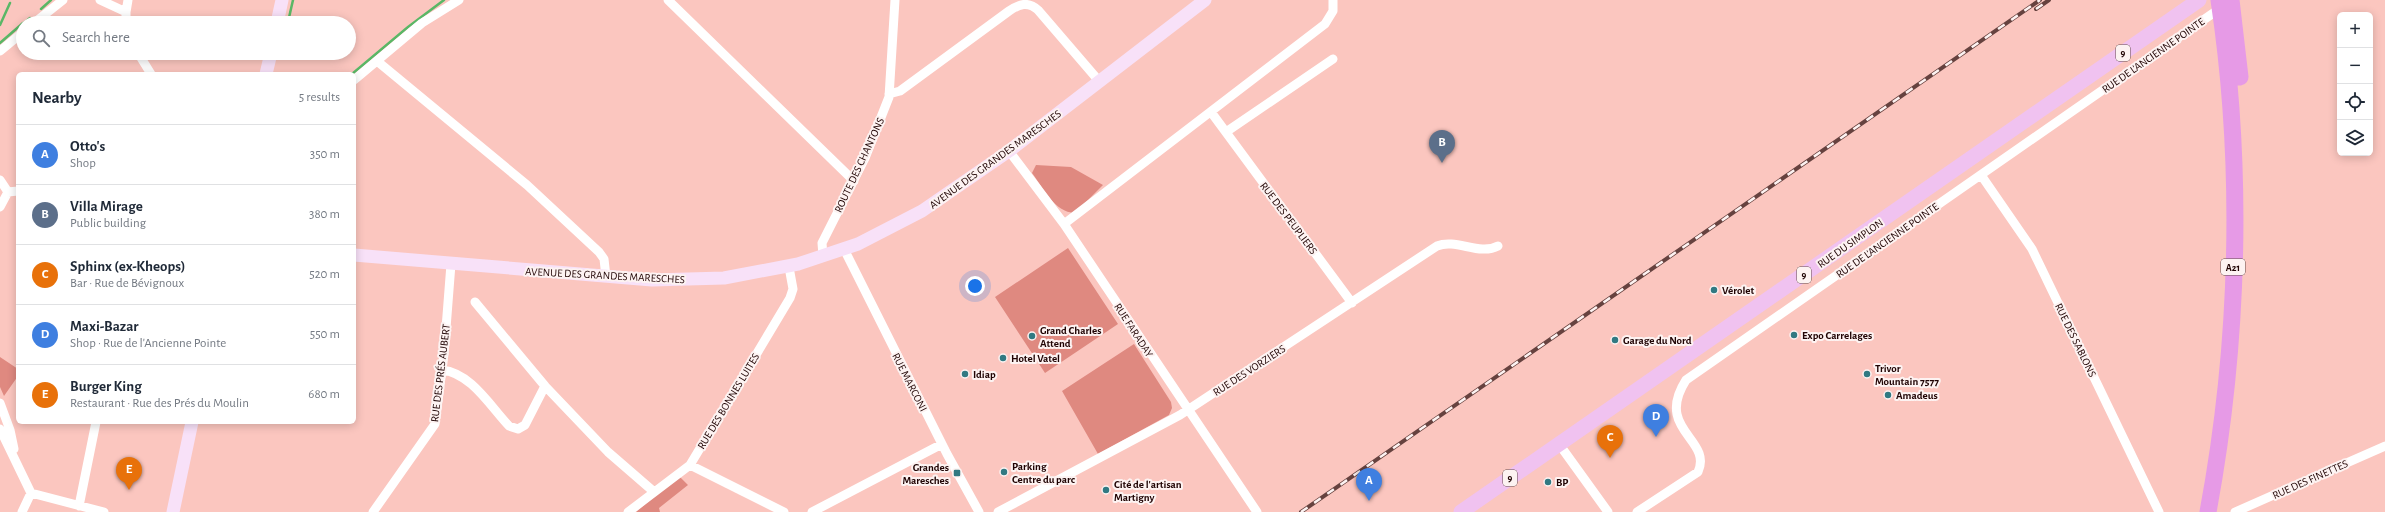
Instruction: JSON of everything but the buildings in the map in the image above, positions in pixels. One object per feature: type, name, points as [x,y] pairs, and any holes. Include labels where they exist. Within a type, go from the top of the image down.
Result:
[{"type":"highway","name":"A21","points":[[2219,0],[2228,22]]},
{"type":"highway","name":"A21","points":[[2214,508],[2225,386],[2233,260],[2228,22],[2232,0]]},
{"type":"main road","points":[[279,16],[282,0]]},
{"type":"main road","name":"AVENUE DES GRANDES MARESCHES","points":[[356,255],[606,277],[698,280],[724,278],[789,267],[844,249],[886,231],[922,211],[1009,150],[1205,0]]},
{"type":"main road","name":"RUE DU SIMPLON","points":[[1461,512],[2199,0]]},
{"type":"main road","points":[[266,72],[269,60]]},
{"type":"main road","points":[[173,512],[192,424]]},
{"type":"street","points":[[43,16],[63,0]]},
{"type":"street","points":[[100,0],[126,12]]},
{"type":"street","points":[[126,16],[128,0]]},
{"type":"street","points":[[356,78],[422,23],[459,0]]},
{"type":"street","points":[[668,0],[854,181]]},
{"type":"street","name":"ROUTE DES CHANTONS","points":[[823,256],[822,243],[854,181],[880,123],[889,94],[896,0]]},
{"type":"street","points":[[1064,224],[1325,24],[1333,11],[1333,0]]},
{"type":"street","name":"RUE DE L'ANCIENNE POINTE","points":[[1638,512],[1698,472],[1702,463],[1701,454],[1679,422],[1675,408],[1678,394],[1686,380],[2232,0]]},
{"type":"street","points":[[889,94],[900,91],[1009,11],[1023,4],[1030,4],[1038,10],[1099,81]]},
{"type":"street","points":[[0,51],[16,38]]},
{"type":"street","points":[[142,60],[150,72]]},
{"type":"street","points":[[1226,132],[1333,60]]},
{"type":"street","points":[[377,61],[527,185],[599,252],[604,259],[606,277]]},
{"type":"street","name":"RUE DES PEUPLIERS","points":[[1211,112],[1352,303]]},
{"type":"street","name":"RUE FARADAY","points":[[1009,150],[1064,224],[1257,512]]},
{"type":"street","name":"RUE DES SABLONS","points":[[1981,174],[2032,249],[2159,512]]},
{"type":"street","points":[[0,180],[8,192]]},
{"type":"street","points":[[8,192],[16,191]]},
{"type":"street","points":[[0,206],[8,192]]},
{"type":"street","name":"RUE DES VORZIERS","points":[[998,512],[1188,410],[1441,245],[1487,249],[1498,246]]},
{"type":"street","name":"RUE MARCONI","points":[[844,249],[942,444],[979,512]]},
{"type":"street","name":"RUE DES PRÉS AUBERT","points":[[374,512],[433,430],[437,419],[451,264]]},
{"type":"street","name":"RUE DES BONNES LUITES","points":[[628,512],[690,465],[790,298],[793,289],[789,267]]},
{"type":"street","points":[[475,302],[545,386],[608,452],[654,491]]},
{"type":"street","points":[[442,370],[455,372],[465,378],[509,426],[518,429],[525,425],[545,386]]},
{"type":"street","points":[[0,403],[10,430],[17,460]]},
{"type":"street","points":[[79,506],[96,424]]},
{"type":"street","points":[[0,429],[17,460],[31,493],[22,512]]},
{"type":"street","points":[[812,512],[942,444]]},
{"type":"street","points":[[1559,444],[1608,512]]},
{"type":"street","name":"RUE DES FINETTES","points":[[2235,512],[2385,446]]},
{"type":"street","points":[[690,465],[784,512]]},
{"type":"street","points":[[31,493],[104,512]]},
{"type":"shaded area","points":[[1036,165],[1071,167],[1103,185],[1075,213],[1068,212],[1061,209],[1050,199],[1032,173]]},
{"type":"shaded area","points":[[1068,248],[1118,324],[1045,373],[995,297]]},
{"type":"shaded area","points":[[1134,344],[1171,402],[1172,408],[1169,415],[1098,454],[1062,391]]},
{"type":"shaded area","points":[[0,357],[16,368],[16,379],[4,396],[0,387]]},
{"type":"shaded area","points":[[679,476],[688,485],[659,508],[660,512],[636,512]]},
{"type":"waterway","points":[[41,9],[51,0]]},
{"type":"waterway","points":[[289,16],[293,0]]},
{"type":"waterway","points":[[354,72],[408,27],[444,0]]},
{"type":"waterway","points":[[0,25],[10,3]]},
{"type":"waterway","points":[[0,43],[16,29]]},
{"type":"railway","points":[[1301,512],[2040,0]]},
{"type":"railway","points":[[2036,9],[2049,0]]},
{"type":"place","name":"Villa Mirage","points":[[1442,163]]},
{"type":"place","name":"Vérolet","points":[[1714,290]]},
{"type":"place","name":"Expo Carrelages","points":[[1794,335]]},
{"type":"place","name":"Grand Charles Attend","points":[[1032,336]]},
{"type":"place","name":"Garage du Nord","points":[[1615,340]]},
{"type":"place","name":"Hotel Vatel","points":[[1003,358]]},
{"type":"place","name":"Idiap","points":[[965,374]]},
{"type":"place","name":"Trivor Mountain 7577","points":[[1867,374]]},
{"type":"place","name":"Amadeus","points":[[1888,395]]},
{"type":"place","name":"Maxi-Bazar","points":[[1656,437]]},
{"type":"place","name":"Sphinx (ex-Kheops)","points":[[1610,458]]},
{"type":"place","name":"Parking Centre du parc","points":[[1004,472]]},
{"type":"place","name":"Grandes Maresches","points":[[957,473]]},
{"type":"place","name":"BP","points":[[1548,482]]},
{"type":"place","name":"Burger King","points":[[129,490]]},
{"type":"place","name":"Cité de l'artisan Martigny","points":[[1106,490]]},
{"type":"place","name":"Otto's","points":[[1369,501]]}]
